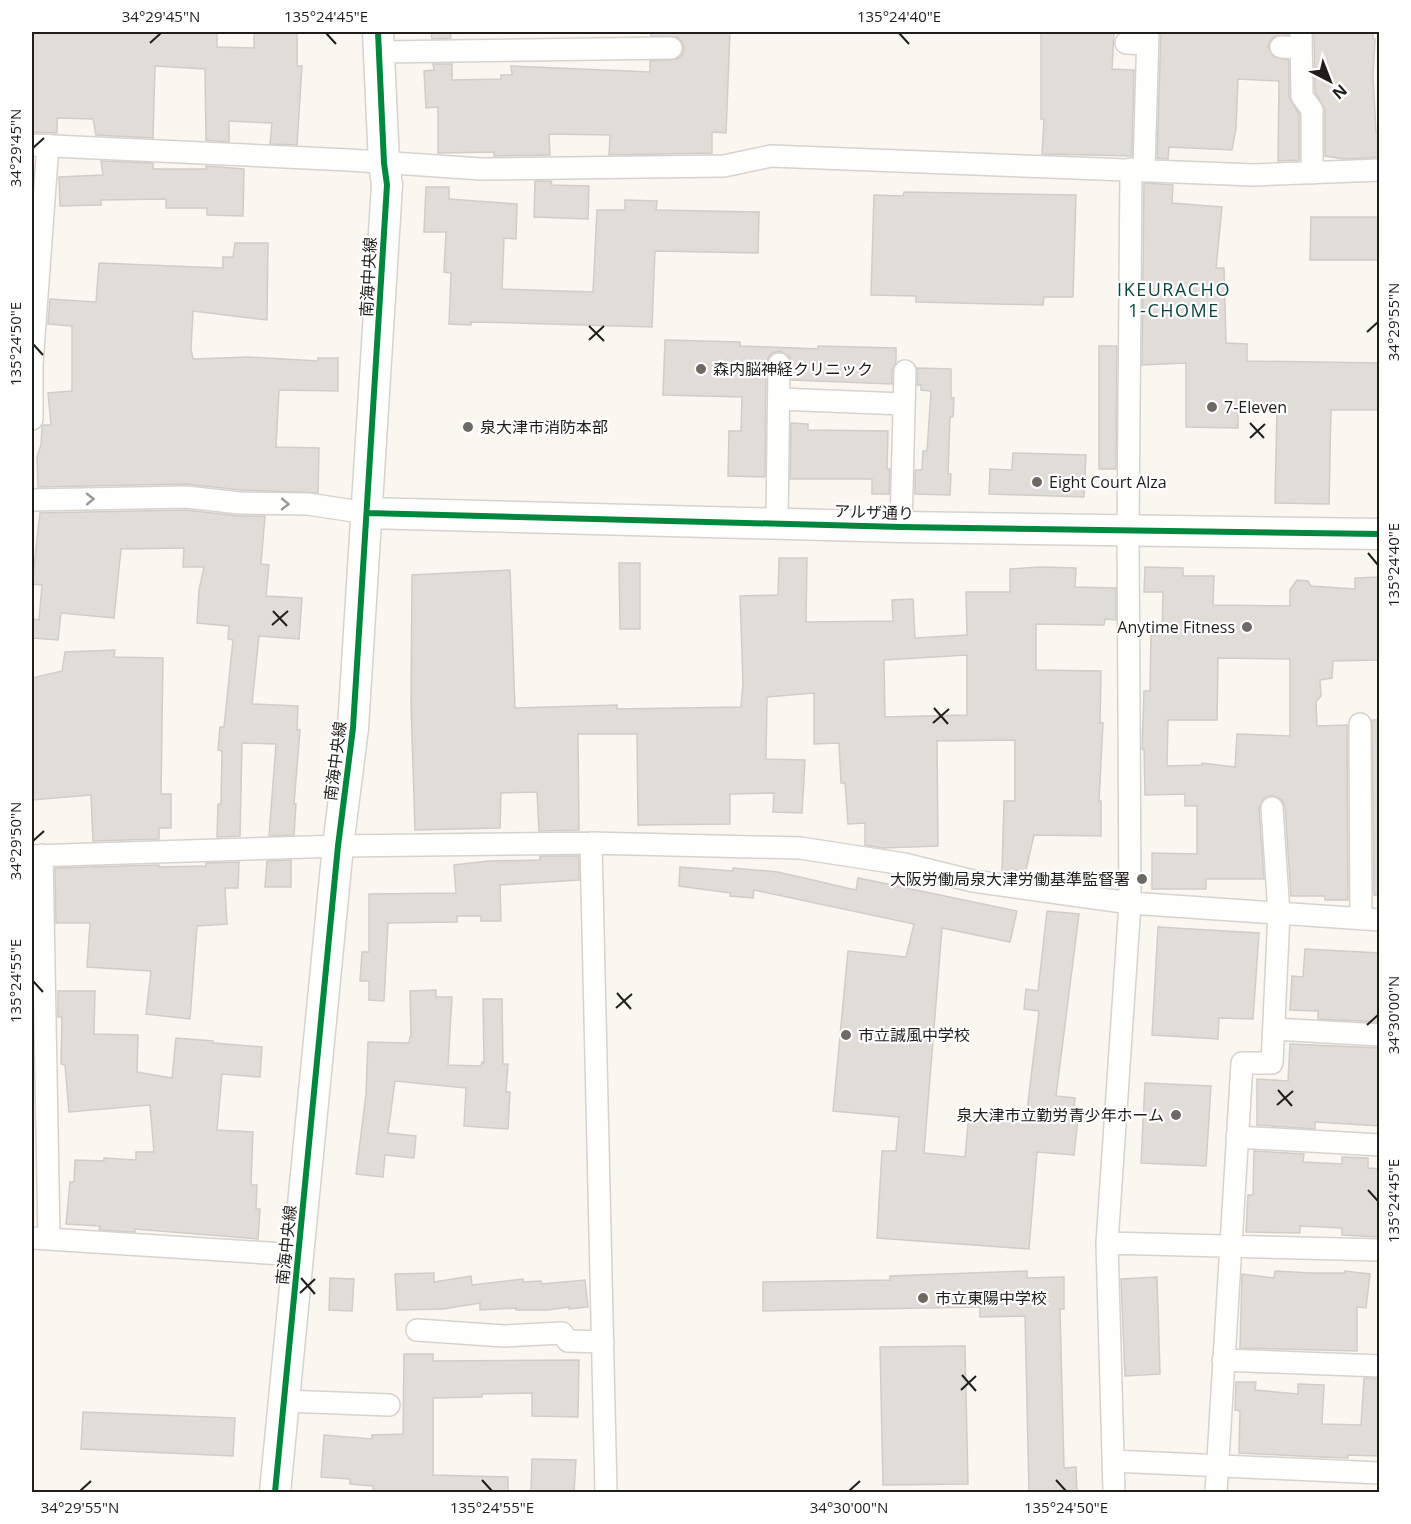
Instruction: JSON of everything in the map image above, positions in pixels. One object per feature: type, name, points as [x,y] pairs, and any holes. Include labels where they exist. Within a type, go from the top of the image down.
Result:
[{"type":"street","points":[[1114,1492],[1107,1243],[1130,903],[1128,531],[1137,169],[1148,38],[1126,43]]},
{"type":"street","points":[[379,42],[525,58],[638,56],[671,48]]},
{"type":"street","name":"南海中央線","points":[[275,1492],[338,846],[353,728],[387,185],[379,42]]},
{"type":"street","points":[[1295,42],[1302,96],[1312,110],[1311,172]]},
{"type":"street","points":[[32,419],[40,145],[481,169],[724,166],[771,156],[1254,175],[1380,170]]},
{"type":"street","points":[[777,522],[779,364]]},
{"type":"street","points":[[901,527],[905,371]]},
{"type":"street","points":[[779,399],[903,404]]},
{"type":"street","points":[[32,500],[186,497],[240,503],[308,504],[367,513]]},
{"type":"street","name":"アルザ通り","points":[[367,513],[901,527],[1380,534]]},
{"type":"street","points":[[299,1255],[40,1238],[37,855],[298,849],[338,846],[591,843],[800,848],[904,864],[973,881],[1130,903],[1370,919],[1360,724]]},
{"type":"street","points":[[1215,1492],[1242,1063],[1272,1063],[1279,914],[1272,808]]},
{"type":"street","points":[[591,843],[606,1492]]},
{"type":"street","points":[[1274,1029],[1380,1035]]},
{"type":"street","points":[[1237,1137],[1380,1144]]},
{"type":"street","points":[[1107,1243],[1380,1250]]},
{"type":"street","points":[[417,1330],[504,1336],[562,1333],[568,1341],[603,1342]]},
{"type":"street","points":[[1223,1360],[1380,1366]]},
{"type":"street","points":[[284,1401],[389,1405]]},
{"type":"street","points":[[1113,1461],[1380,1473]]},
{"type":"building","points":[[32,32],[217,32],[217,47],[254,48],[254,32],[297,32],[297,66],[302,66],[297,145],[270,144],[272,123],[229,121],[229,142],[206,140],[205,69],[155,66],[153,138],[96,135],[93,119],[57,118],[57,133],[32,132]]},
{"type":"building","points":[[431,32],[450,32],[451,38],[432,39]]},
{"type":"building","points":[[651,32],[730,32],[726,133],[712,132],[712,153],[609,155],[610,135],[549,134],[550,155],[494,156],[494,152],[438,153],[438,107],[426,108],[424,71],[434,70],[433,64],[452,64],[452,80],[501,79],[501,75],[512,75],[511,66],[650,72],[650,61],[677,59],[682,55],[684,48],[677,37],[651,36]]},
{"type":"building","points":[[1041,32],[1114,32],[1112,69],[1134,70],[1132,156],[1042,154],[1044,119],[1041,119]]},
{"type":"building","points":[[1161,32],[1288,32],[1288,35],[1275,36],[1268,47],[1274,57],[1289,60],[1289,97],[1299,114],[1299,160],[1278,161],[1279,81],[1238,79],[1236,128],[1232,150],[1169,147],[1168,159],[1157,158]]},
{"type":"building","points":[[1314,32],[1373,32],[1376,133],[1380,133],[1380,157],[1344,159],[1325,156],[1325,109],[1315,92]]},
{"type":"building","points":[[101,161],[153,163],[153,169],[206,169],[206,166],[244,169],[243,216],[207,215],[207,208],[166,208],[166,199],[101,200],[101,205],[60,206],[59,177],[103,175]]},
{"type":"building","points":[[535,181],[551,181],[552,185],[589,186],[588,219],[534,217]]},
{"type":"building","points":[[1144,183],[1173,185],[1172,203],[1222,207],[1216,268],[1224,268],[1226,343],[1247,344],[1247,361],[1380,363],[1380,410],[1331,410],[1329,504],[1275,503],[1277,409],[1238,409],[1238,428],[1186,427],[1186,363],[1142,365]]},
{"type":"building","points":[[426,187],[449,187],[449,199],[517,204],[516,239],[504,238],[502,289],[593,292],[597,210],[625,210],[625,200],[657,201],[656,210],[759,212],[758,253],[655,251],[652,327],[471,322],[471,325],[449,324],[451,273],[444,272],[446,232],[424,232]]},
{"type":"building","points":[[904,192],[1076,195],[1073,297],[1044,297],[1043,305],[916,302],[916,296],[871,295],[874,195],[903,196]]},
{"type":"building","points":[[1311,217],[1380,217],[1380,260],[1310,260]]},
{"type":"building","points":[[235,243],[268,243],[267,320],[193,311],[191,349],[193,359],[249,357],[318,361],[318,358],[338,358],[338,391],[279,390],[276,447],[319,448],[318,493],[241,490],[186,484],[38,487],[37,457],[41,445],[42,427],[51,425],[48,393],[72,391],[72,326],[48,324],[50,299],[96,302],[99,263],[223,268],[223,257],[233,257]]},
{"type":"building","points":[[665,340],[740,342],[740,346],[818,349],[818,346],[896,348],[896,362],[892,370],[892,384],[792,380],[790,357],[780,351],[772,353],[766,364],[765,477],[728,476],[729,431],[741,431],[742,397],[663,395]]},
{"type":"building","points":[[1099,346],[1117,346],[1116,469],[1099,469]]},
{"type":"building","points":[[917,368],[951,369],[951,398],[954,398],[953,417],[950,417],[948,474],[951,474],[950,495],[915,494],[915,470],[922,470],[923,451],[927,451],[931,391],[921,390],[921,385],[917,385]]},
{"type":"building","points":[[791,423],[808,424],[808,430],[888,431],[889,494],[872,494],[872,479],[790,479]]},
{"type":"building","name":"Eight Court Alza","points":[[1013,453],[1086,455],[1084,497],[989,494],[990,469],[1012,470]]},
{"type":"building","points":[[185,510],[239,516],[265,516],[261,564],[269,565],[266,596],[302,598],[299,639],[259,636],[252,704],[298,706],[297,730],[300,730],[294,835],[269,836],[276,744],[242,743],[240,836],[217,837],[218,804],[221,804],[222,751],[218,750],[220,727],[224,727],[233,640],[228,639],[229,626],[197,623],[199,590],[204,567],[183,567],[184,548],[121,549],[114,618],[61,613],[58,640],[32,638],[33,619],[39,620],[42,585],[32,584],[40,513]]},
{"type":"building","points":[[779,558],[807,558],[806,622],[893,621],[892,600],[913,599],[915,638],[967,635],[966,592],[1010,592],[1010,569],[1076,568],[1075,587],[1116,588],[1116,620],[1105,619],[1104,625],[1036,624],[1036,670],[1101,671],[1100,723],[1103,723],[1099,801],[1101,801],[1101,836],[1034,835],[1026,870],[1002,871],[1004,801],[1015,801],[1015,740],[937,741],[938,846],[883,848],[865,845],[865,823],[848,824],[845,783],[841,783],[839,743],[814,744],[814,693],[767,697],[766,759],[805,760],[802,813],[773,812],[774,793],[730,794],[730,824],[638,825],[637,734],[578,734],[579,830],[539,831],[537,792],[501,793],[500,828],[415,830],[411,705],[412,575],[510,570],[515,708],[617,705],[617,709],[741,707],[743,683],[740,596],[778,595]],"holes":[[[967,655],[967,715],[885,717],[884,660]]]},
{"type":"building","points":[[619,563],[640,563],[640,629],[620,629]]},
{"type":"building","points":[[1145,567],[1183,568],[1183,576],[1214,576],[1213,605],[1290,606],[1290,590],[1297,580],[1308,581],[1311,586],[1355,589],[1355,578],[1380,577],[1380,660],[1333,661],[1332,678],[1320,680],[1321,696],[1316,702],[1317,726],[1347,725],[1348,900],[1325,900],[1325,896],[1291,896],[1285,807],[1282,800],[1272,795],[1264,798],[1259,808],[1264,879],[1206,879],[1206,889],[1152,889],[1152,853],[1197,854],[1197,806],[1185,806],[1185,794],[1145,795],[1144,749],[1142,749],[1144,691],[1150,691],[1151,635],[1162,635],[1163,592],[1144,592]],"holes":[[[1218,658],[1290,659],[1290,736],[1237,734],[1235,767],[1202,763],[1202,765],[1167,766],[1168,720],[1217,720]]]},
{"type":"building","points":[[115,650],[114,657],[163,658],[161,794],[171,794],[171,828],[159,828],[159,839],[93,841],[91,795],[32,800],[32,678],[62,671],[65,652]]},
{"type":"building","points":[[1372,720],[1380,720],[1380,896],[1374,895]]},
{"type":"building","points":[[540,856],[579,856],[579,880],[500,885],[501,921],[481,921],[481,916],[457,916],[457,922],[388,923],[384,1001],[369,1000],[369,981],[360,981],[362,952],[369,952],[369,894],[456,893],[454,865],[489,861],[540,860]]},
{"type":"building","points":[[291,860],[291,887],[265,887],[267,861]]},
{"type":"building","points":[[239,862],[238,888],[225,888],[227,924],[197,926],[190,1019],[146,1014],[151,971],[87,967],[90,923],[56,923],[55,868],[206,866],[206,863]]},
{"type":"building","points":[[680,867],[778,872],[856,890],[858,878],[1017,911],[1010,942],[942,928],[924,1153],[965,1157],[969,1114],[1026,1119],[1039,1011],[1024,1009],[1026,989],[1038,991],[1047,911],[1079,914],[1056,1096],[1075,1098],[1073,1118],[1078,1118],[1074,1155],[1037,1152],[1029,1249],[877,1238],[882,1151],[896,1151],[899,1117],[833,1111],[848,951],[906,957],[914,924],[754,890],[753,898],[679,886]]},
{"type":"building","points":[[1158,927],[1259,933],[1253,1019],[1219,1018],[1218,1039],[1152,1035]]},
{"type":"building","points":[[1305,949],[1380,953],[1380,1022],[1318,1019],[1318,1011],[1290,1010],[1292,976],[1303,977]]},
{"type":"building","points":[[436,990],[436,997],[452,997],[448,1065],[481,1066],[482,1062],[484,1063],[483,999],[502,999],[503,1064],[508,1064],[506,1092],[510,1092],[508,1129],[464,1126],[466,1088],[395,1081],[388,1133],[416,1136],[414,1158],[385,1155],[383,1177],[356,1174],[366,1094],[368,1042],[409,1043],[411,1037],[410,991]]},
{"type":"building","points":[[58,991],[95,991],[94,1034],[138,1035],[137,1072],[172,1078],[176,1038],[262,1047],[260,1077],[222,1074],[217,1130],[253,1132],[251,1185],[257,1185],[256,1209],[260,1209],[258,1239],[135,1229],[135,1232],[99,1230],[100,1226],[66,1224],[70,1182],[74,1182],[75,1160],[104,1161],[104,1158],[136,1160],[136,1152],[154,1152],[150,1105],[69,1112],[65,1065],[61,1064],[62,1017],[58,1017]]},
{"type":"building","points":[[1290,1044],[1380,1048],[1380,1126],[1315,1122],[1315,1129],[1257,1125],[1257,1079],[1288,1081]]},
{"type":"building","points":[[1145,1083],[1211,1086],[1206,1166],[1141,1163]]},
{"type":"building","points":[[1254,1151],[1304,1154],[1303,1162],[1342,1164],[1342,1157],[1368,1158],[1368,1168],[1380,1169],[1380,1237],[1342,1235],[1342,1228],[1300,1226],[1300,1233],[1246,1232],[1248,1195],[1253,1195]]},
{"type":"building","points":[[1027,1271],[1027,1278],[1064,1277],[1064,1309],[1060,1309],[1064,1468],[1076,1467],[1077,1492],[1029,1492],[1025,1316],[980,1317],[980,1307],[763,1311],[763,1282],[890,1280],[890,1276]]},
{"type":"building","points":[[1275,1271],[1345,1273],[1345,1271],[1370,1274],[1366,1308],[1357,1307],[1357,1351],[1240,1348],[1242,1274],[1274,1278]]},
{"type":"building","points":[[434,1273],[434,1282],[471,1276],[472,1285],[523,1279],[523,1282],[541,1281],[542,1284],[585,1280],[588,1307],[548,1310],[516,1310],[516,1308],[480,1310],[480,1303],[443,1309],[397,1310],[395,1274]]},
{"type":"building","points":[[1157,1277],[1160,1374],[1125,1376],[1121,1279]]},
{"type":"building","points":[[330,1278],[354,1279],[352,1311],[329,1310]]},
{"type":"building","points":[[965,1346],[968,1484],[883,1485],[880,1347]]},
{"type":"building","points":[[404,1354],[433,1354],[433,1361],[579,1360],[578,1417],[532,1416],[532,1393],[433,1398],[433,1475],[508,1477],[508,1492],[397,1492],[373,1490],[373,1486],[350,1484],[350,1479],[321,1477],[324,1435],[372,1439],[372,1435],[403,1434]]},
{"type":"building","points":[[1364,1378],[1380,1379],[1380,1456],[1348,1455],[1348,1458],[1239,1453],[1240,1411],[1235,1410],[1236,1382],[1256,1382],[1255,1390],[1298,1394],[1298,1384],[1324,1385],[1322,1424],[1361,1425]]},
{"type":"building","points":[[83,1412],[235,1418],[233,1456],[81,1449]]},
{"type":"building","points":[[532,1459],[576,1460],[574,1492],[531,1492]]},
{"type":"cycle path","points":[[275,1492],[338,846],[353,728],[387,185],[378,32]]},
{"type":"cycle path","points":[[367,513],[901,527],[1380,534]]},
{"type":"place","name":"森内脳神経クリニック","points":[[701,369]]},
{"type":"place","name":"7-Eleven","points":[[1212,407]]},
{"type":"place","name":"泉大津市消防本部","points":[[468,427]]},
{"type":"place","name":"Eight Court Alza","points":[[1037,482]]},
{"type":"place","name":"Anytime Fitness","points":[[1247,627]]},
{"type":"place","name":"大阪労働局泉大津労働基準監督署","points":[[1142,879]]},
{"type":"place","name":"市立誠風中学校","points":[[846,1035]]},
{"type":"place","name":"泉大津市立勤労青少年ホーム","points":[[1176,1115]]},
{"type":"place","name":"市立東陽中学校","points":[[923,1298]]},
{"type":"district","name":"IKEURACHO 1-CHOME","points":[[1174,300]]}]
